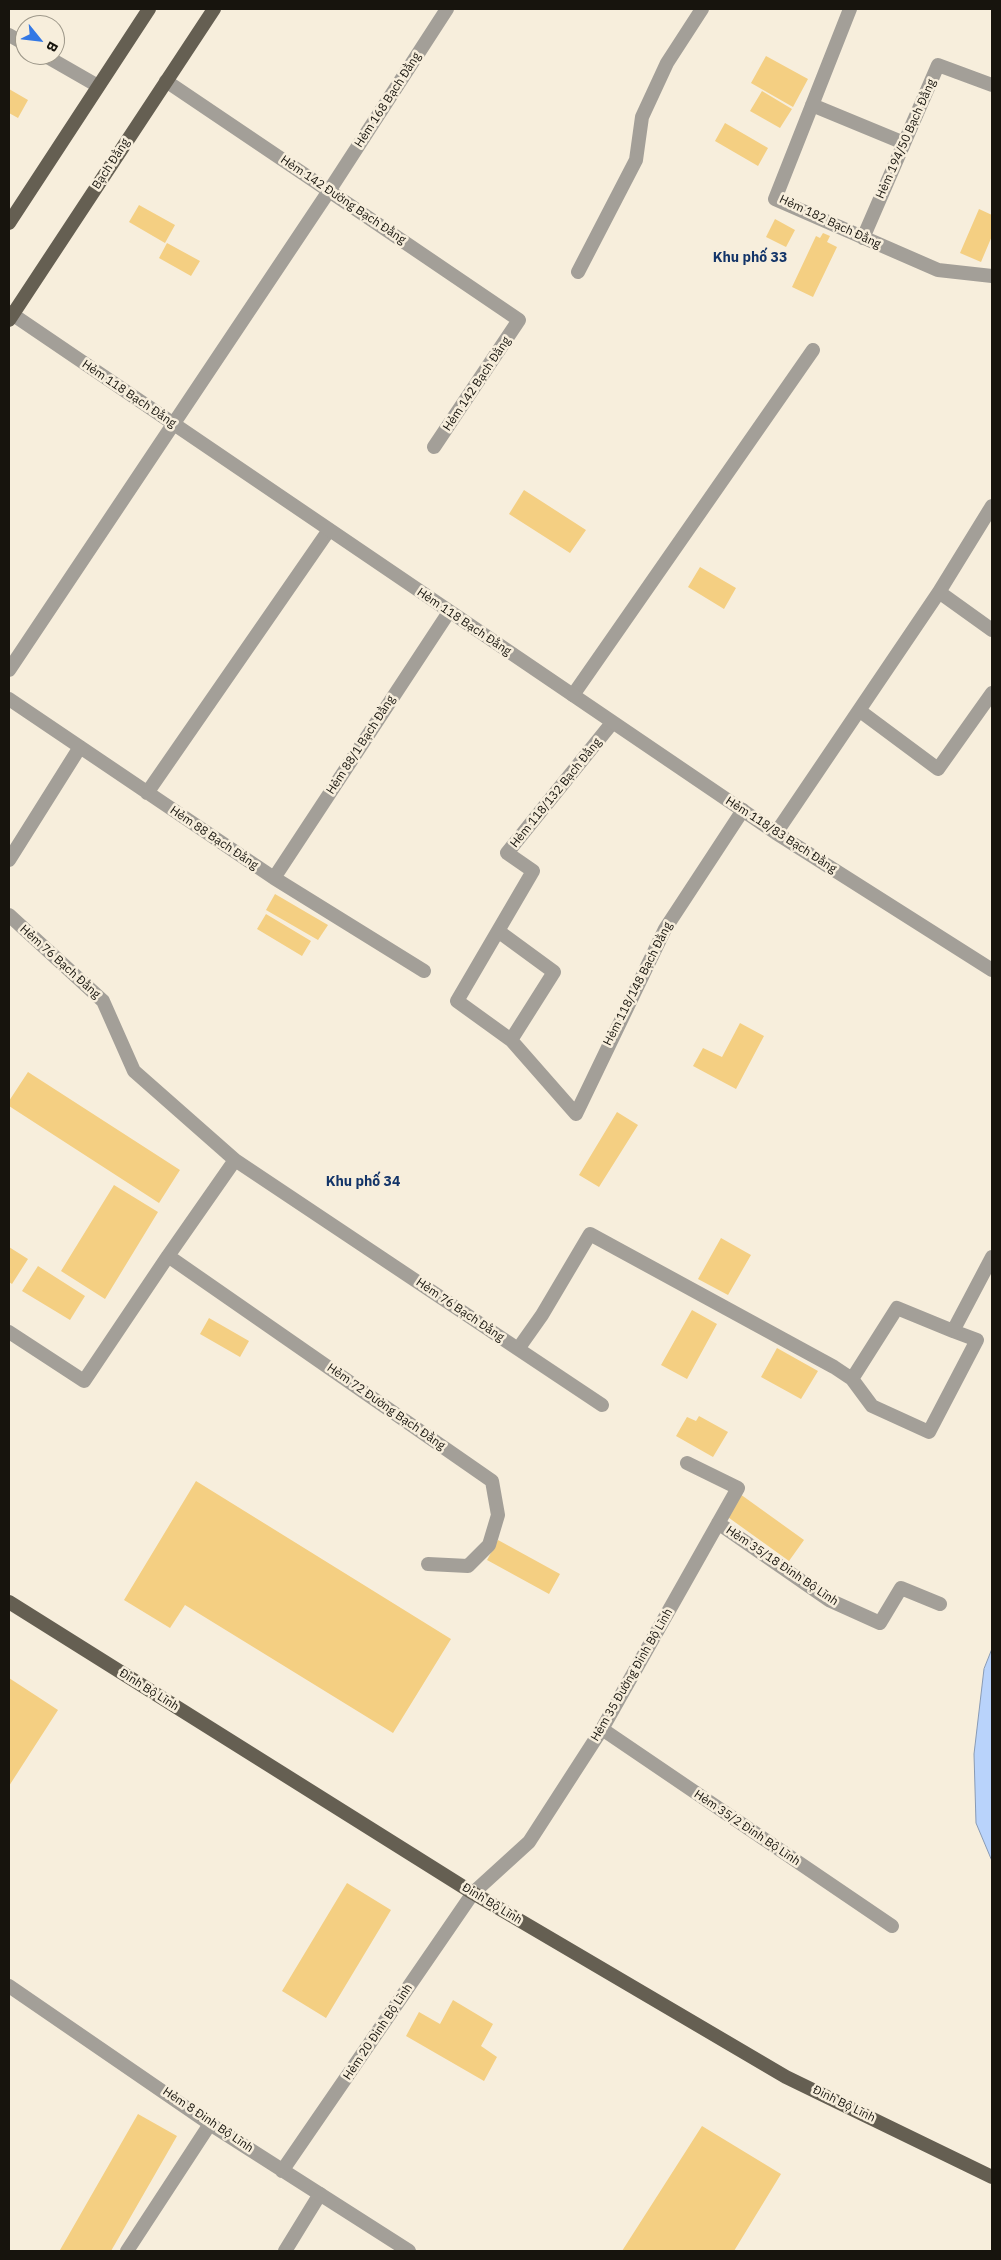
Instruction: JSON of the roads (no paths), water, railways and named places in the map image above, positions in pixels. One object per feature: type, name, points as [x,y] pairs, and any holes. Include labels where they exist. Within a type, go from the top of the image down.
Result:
[{"type":"main road","points":[[9,223],[148,9]]},
{"type":"main road","name":"Bạch Đằng","points":[[10,316],[214,9]]},
{"type":"main road","name":"Đinh Bộ Lĩnh","points":[[9,1602],[473,1893],[786,2076],[992,2177]]},
{"type":"street","name":"Hẻm 168 Bạch Đằng","points":[[9,670],[329,191],[447,9]]},
{"type":"street","points":[[578,272],[636,160],[642,117],[668,63],[702,9]]},
{"type":"street","name":"Hẻm 182 Bạch Đằng","points":[[850,9],[775,199],[938,270],[992,276]]},
{"type":"street","points":[[61,65],[98,86]]},
{"type":"street","name":"Hẻm 194/50 Bạch Đằng","points":[[863,238],[938,65],[992,85]]},
{"type":"street","name":"Hẻm 142 Đường Bạch Đằng","points":[[166,81],[519,320]]},
{"type":"street","points":[[812,105],[904,143]]},
{"type":"street","name":"Hẻm 118 Bạch Đằng","points":[[10,316],[573,695]]},
{"type":"street","name":"Hẻm 142 Bạch Đằng","points":[[434,447],[519,320]]},
{"type":"street","points":[[573,695],[813,350]]},
{"type":"street","points":[[776,833],[939,592],[992,506]]},
{"type":"street","points":[[147,793],[329,530]]},
{"type":"street","points":[[939,592],[992,630]]},
{"type":"street","name":"Hẻm 88/1 Bạch Đằng","points":[[274,878],[449,612]]},
{"type":"street","points":[[860,711],[938,769],[992,693]]},
{"type":"street","name":"Hẻm 118/83 Bạch Đằng","points":[[573,695],[776,833],[992,970]]},
{"type":"street","name":"Hẻm 88 Bạch Đằng","points":[[9,699],[274,878],[424,971]]},
{"type":"street","name":"Hẻm 118/132 Bạch Đằng","points":[[576,1114],[511,1040],[457,1001],[533,871],[507,853],[612,723]]},
{"type":"street","points":[[9,860],[80,747]]},
{"type":"street","name":"Hẻm 118/148 Bạch Đằng","points":[[576,1114],[665,929],[743,810]]},
{"type":"street","name":"Hẻm 76 Bạch Đằng","points":[[9,915],[103,1001],[134,1071],[235,1160],[518,1349],[542,1315],[590,1234],[852,1378],[872,1406],[929,1432],[977,1340],[953,1330]]},
{"type":"street","points":[[498,931],[554,972],[511,1040]]},
{"type":"street","points":[[9,1332],[84,1381],[235,1160]]},
{"type":"street","name":"Hẻm 72 Đường Bạch Đằng","points":[[168,1256],[492,1481],[498,1515],[489,1545],[468,1566],[428,1564]]},
{"type":"street","points":[[852,1378],[897,1308],[953,1330],[989,1272],[992,1257]]},
{"type":"street","points":[[518,1349],[602,1405]]},
{"type":"street","name":"Hẻm 35 Đường Đinh Bộ Lĩnh","points":[[473,1893],[529,1842],[602,1729],[738,1488],[687,1463]]},
{"type":"street","name":"Hẻm 35/18 Đinh Bộ Lĩnh","points":[[718,1523],[829,1600],[880,1623],[901,1588],[940,1604]]},
{"type":"street","name":"Hẻm 35/2 Đinh Bộ Lĩnh","points":[[602,1729],[892,1926]]},
{"type":"street","name":"Hẻm 20 Đinh Bộ Lĩnh","points":[[282,2171],[473,1893]]},
{"type":"street","name":"Hẻm 8 Đinh Bộ Lĩnh","points":[[9,1986],[210,2124],[409,2251]]},
{"type":"street","points":[[127,2251],[210,2124]]},
{"type":"street","points":[[285,2251],[320,2194]]},
{"type":"water","points":[[992,1649],[992,1861],[976,1823],[974,1754],[984,1669]]},
{"type":"district","name":"Khu phố 33","points":[[750,258]]},
{"type":"district","name":"Khu phố 34","points":[[363,1182]]}]
